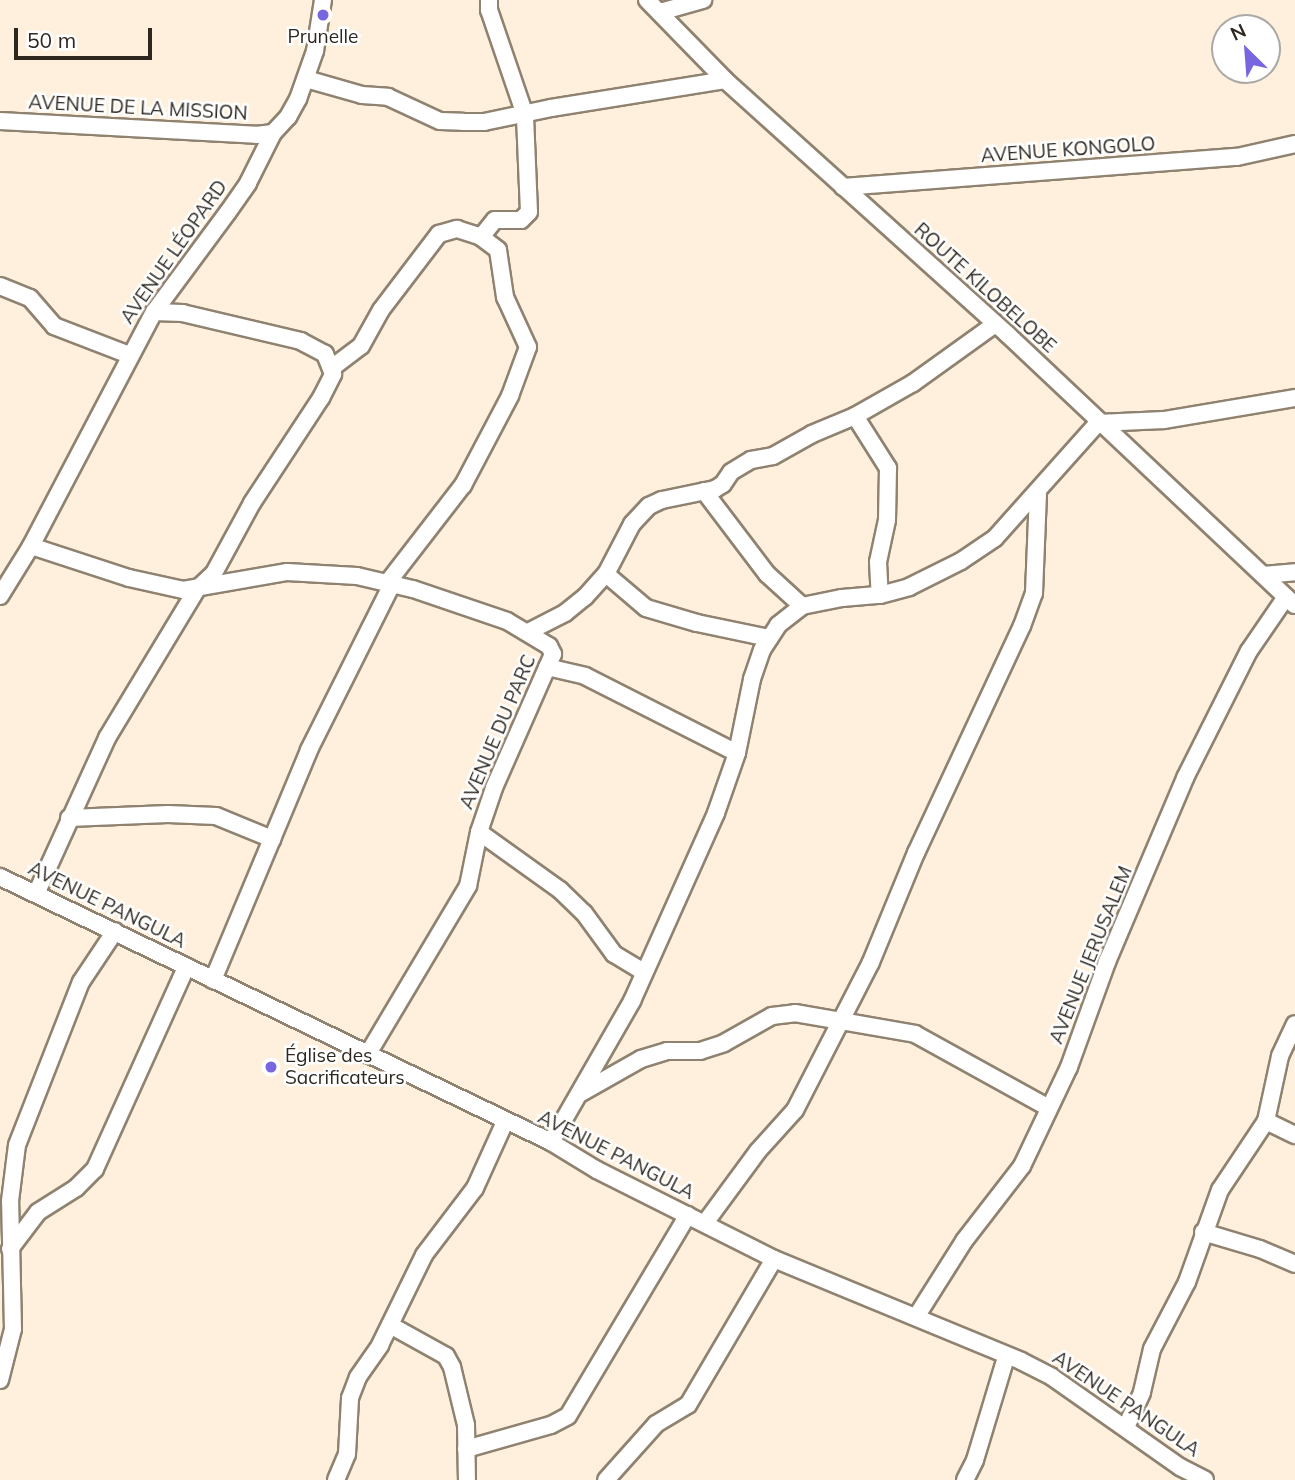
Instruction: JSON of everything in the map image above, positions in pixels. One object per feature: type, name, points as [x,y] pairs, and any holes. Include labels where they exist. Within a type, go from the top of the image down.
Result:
[{"type":"street","name":"AVENUE LÉOPARD","points":[[0,596],[31,546],[128,355],[154,312],[241,192],[273,133],[288,117],[306,79],[315,51],[323,0]]},
{"type":"street","points":[[481,237],[495,220],[521,220],[528,216],[525,115],[489,10],[489,0]]},
{"type":"street","name":"ROUTE KILOBELOBE","points":[[647,0],[725,80],[995,324],[1290,601]]},
{"type":"street","points":[[660,12],[703,0]]},
{"type":"street","points":[[306,79],[362,94],[388,97],[440,121],[484,122],[551,108],[725,80]]},
{"type":"street","name":"AVENUE DE LA MISSION","points":[[0,121],[256,135],[273,133]]},
{"type":"street","name":"AVENUE KONGOLO","points":[[843,187],[1237,157],[1295,144]]},
{"type":"street","points":[[213,980],[338,688],[390,583],[463,485],[510,396],[528,347],[505,297],[498,250],[481,237],[457,229],[445,230],[432,239],[381,310],[361,346],[333,367]]},
{"type":"street","points":[[0,286],[30,298],[54,326],[128,355]]},
{"type":"street","points":[[36,894],[107,738],[197,589],[214,573],[252,503],[331,382],[333,367],[325,354],[301,341],[183,313],[154,312]]},
{"type":"street","points":[[528,632],[574,607],[606,574],[639,514],[662,500],[723,484],[732,472],[751,460],[773,456],[812,434],[855,416],[914,383],[995,324]]},
{"type":"street","points":[[551,1142],[632,1001],[716,813],[737,753],[752,679],[769,638],[778,625],[802,606],[842,598],[880,595],[909,587],[961,562],[995,538],[1038,494],[1098,423],[1164,420],[1295,398]]},
{"type":"street","points":[[855,416],[888,468],[887,520],[878,562],[880,595]]},
{"type":"street","points":[[704,491],[767,574],[802,606]]},
{"type":"street","points":[[705,1223],[758,1151],[795,1110],[821,1065],[839,1022],[871,962],[916,853],[1022,626],[1034,593],[1038,494]]},
{"type":"street","name":"AVENUE DU PARC","points":[[31,546],[150,584],[197,589],[287,572],[357,576],[390,583],[507,621],[549,646],[553,654],[479,832],[468,886],[368,1054]]},
{"type":"street","points":[[1263,575],[1295,572]]},
{"type":"street","points":[[606,574],[646,608],[698,623],[769,638]]},
{"type":"street","name":"AVENUE JERUSALEM","points":[[915,1317],[964,1241],[1022,1166],[1049,1108],[1185,778],[1249,651],[1290,601]]},
{"type":"street","points":[[547,667],[584,676],[737,753]]},
{"type":"street","points":[[69,818],[168,814],[216,816],[272,839]]},
{"type":"street","points":[[479,832],[560,890],[584,913],[614,954],[644,972]]},
{"type":"street","name":"AVENUE PANGULA","points":[[0,877],[551,1142],[597,1170],[774,1259],[1052,1377],[1171,1461],[1205,1480]]},
{"type":"street","points":[[0,1380],[13,1329],[10,1200],[17,1144],[81,982],[115,931]]},
{"type":"street","points":[[10,1249],[38,1212],[76,1188],[95,1169],[187,967]]},
{"type":"street","points":[[578,1094],[641,1059],[667,1051],[700,1051],[724,1043],[772,1016],[795,1013],[915,1034],[1049,1108]]},
{"type":"street","points":[[1126,1427],[1142,1392],[1152,1349],[1187,1282],[1203,1232],[1230,1172],[1266,1121],[1280,1056],[1295,1024]]},
{"type":"street","points":[[1266,1121],[1295,1135]]},
{"type":"street","points":[[336,1480],[347,1454],[350,1398],[358,1377],[390,1325],[424,1255],[475,1188],[505,1122]]},
{"type":"street","points":[[466,1449],[539,1429],[568,1416],[688,1215]]},
{"type":"street","points":[[1203,1232],[1260,1249],[1295,1265]]},
{"type":"street","points":[[606,1480],[656,1424],[688,1405],[774,1259]]},
{"type":"street","points":[[390,1325],[446,1356],[459,1385],[466,1425],[467,1480]]},
{"type":"street","points":[[965,1480],[975,1460],[1006,1357]]},
{"type":"place","name":"Prunelle","points":[[323,15]]},
{"type":"place","name":"Église des Sacrificateurs","points":[[271,1067]]}]
